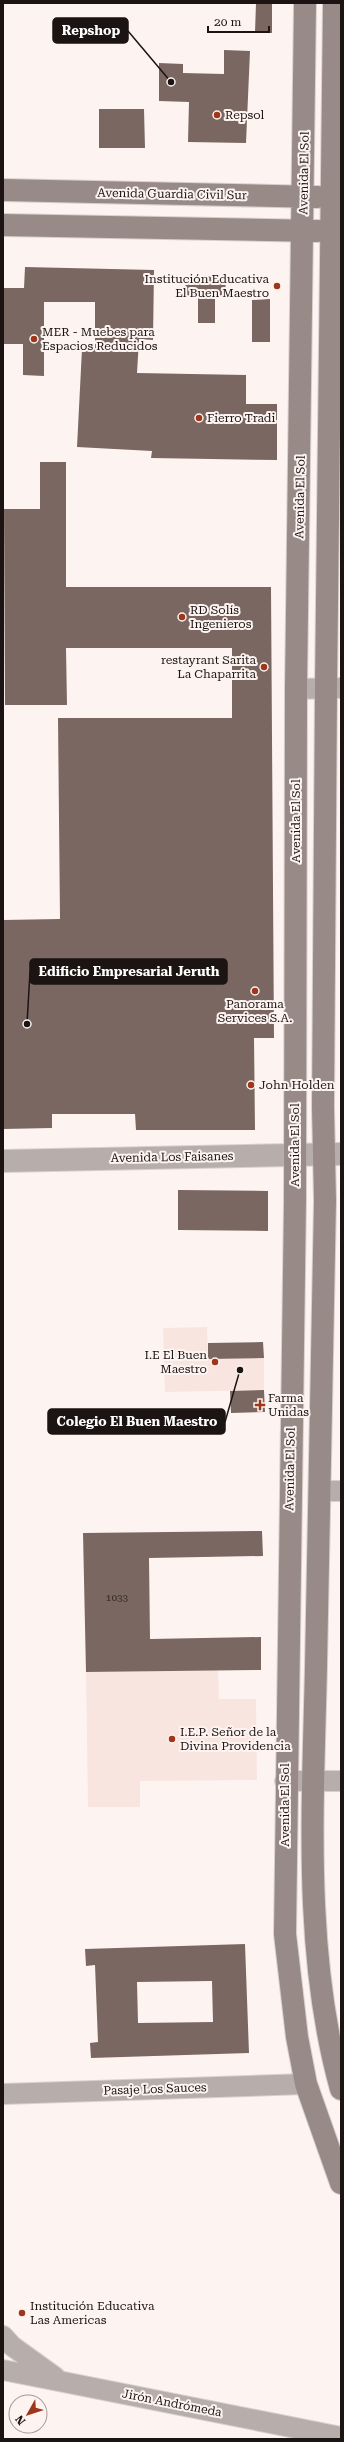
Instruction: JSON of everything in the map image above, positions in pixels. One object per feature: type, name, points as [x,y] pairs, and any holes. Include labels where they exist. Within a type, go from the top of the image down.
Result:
[{"type":"main road","name":"Avenida El Sol","points":[[305,3],[302,370],[296,688],[295,1154],[285,1781],[285,1934],[297,2037],[306,2084],[341,2183]]},
{"type":"main road","points":[[334,3],[337,231],[331,372],[333,688],[330,1491],[314,1780],[316,1946],[323,2007],[341,2089]]},
{"type":"main road","name":"Avenida Guardia Civil Sur","points":[[3,190],[153,195],[304,196],[337,198]]},
{"type":"main road","points":[[3,226],[337,231]]},
{"type":"main road","points":[[302,370],[331,372]]},
{"type":"street","points":[[296,688],[333,688]]},
{"type":"street","name":"Avenida Los Faisanes","points":[[3,1161],[332,1154]]},
{"type":"street","points":[[285,1781],[341,1781]]},
{"type":"street","name":"Pasaje Los Sauces","points":[[3,2094],[306,2084]]},
{"type":"street","points":[[3,2336],[12,2346],[60,2381]]},
{"type":"street","name":"Jirón Andrómeda","points":[[3,2370],[341,2437]]},
{"type":"shaded area","points":[[207,1327],[208,1359],[264,1358],[264,1390],[165,1392],[163,1328]]},
{"type":"shaded area","name":"I.E.P. Señor de la Divina Providencia","points":[[218,1670],[219,1699],[256,1699],[257,1780],[140,1781],[140,1807],[88,1807],[86,1672]]},
{"type":"building","points":[[256,3],[272,3],[272,33],[255,32]]},
{"type":"building","points":[[224,50],[250,51],[246,143],[188,142],[189,102],[159,101],[159,63],[183,64],[183,73],[224,74]]},
{"type":"building","points":[[99,109],[144,109],[145,148],[99,148]]},
{"type":"building","points":[[25,267],[154,270],[153,340],[139,339],[137,373],[246,375],[246,404],[277,404],[277,460],[151,458],[152,451],[77,447],[82,349],[95,349],[95,302],[44,302],[44,376],[23,375],[23,344],[3,344],[3,288],[24,288]]},
{"type":"building","points":[[186,276],[226,277],[225,296],[215,296],[215,323],[198,323],[198,296],[185,296]]},
{"type":"building","points":[[270,299],[270,342],[252,342],[252,300]]},
{"type":"building","points":[[40,462],[66,462],[66,587],[271,587],[274,1038],[254,1038],[255,1130],[136,1130],[135,1114],[52,1114],[52,1128],[3,1129],[3,920],[60,919],[58,718],[232,718],[232,648],[66,648],[67,705],[5,705],[4,509],[40,509]]},
{"type":"building","points":[[178,1190],[268,1191],[268,1231],[178,1230]]},
{"type":"building","points":[[263,1342],[264,1358],[208,1359],[208,1343]]},
{"type":"building","points":[[264,1390],[265,1412],[231,1413],[230,1391]]},
{"type":"building","points":[[262,1531],[263,1556],[149,1558],[150,1639],[261,1637],[261,1670],[86,1672],[83,1533]]},
{"type":"building","points":[[245,1944],[249,2053],[91,2058],[90,2043],[98,2042],[95,1965],[86,1966],[85,1949]],"holes":[[[212,1981],[213,2022],[138,2023],[137,1982]]]},
{"type":"place","name":"Repshop","points":[[171,82]]},
{"type":"place","name":"Repsol","points":[[217,115]]},
{"type":"place","name":"Institución Educativa El Buen Maestro","points":[[277,286]]},
{"type":"place","name":"MER - Muebes para Espacios Reducidos","points":[[34,339]]},
{"type":"place","name":"Fierro Tradi","points":[[199,418]]},
{"type":"place","name":"RD Solís Ingenieros","points":[[182,617]]},
{"type":"place","name":"restayrant Sarita La Chaparrita","points":[[264,667]]},
{"type":"place","name":"Panorama Services S.A.","points":[[255,991]]},
{"type":"place","name":"Edificio Empresarial Jeruth","points":[[27,1024]]},
{"type":"place","name":"John Holden","points":[[251,1085]]},
{"type":"place","name":"I.E El Buen Maestro","points":[[215,1362]]},
{"type":"place","name":"Colegio El Buen Maestro","points":[[240,1370]]},
{"type":"place","name":"Farma Unidas","points":[[260,1405]]},
{"type":"place","name":"I.E.P. Señor de la Divina Providencia","points":[[172,1739]]},
{"type":"place","name":"Institución Educativa Las Americas","points":[[22,2313]]}]
